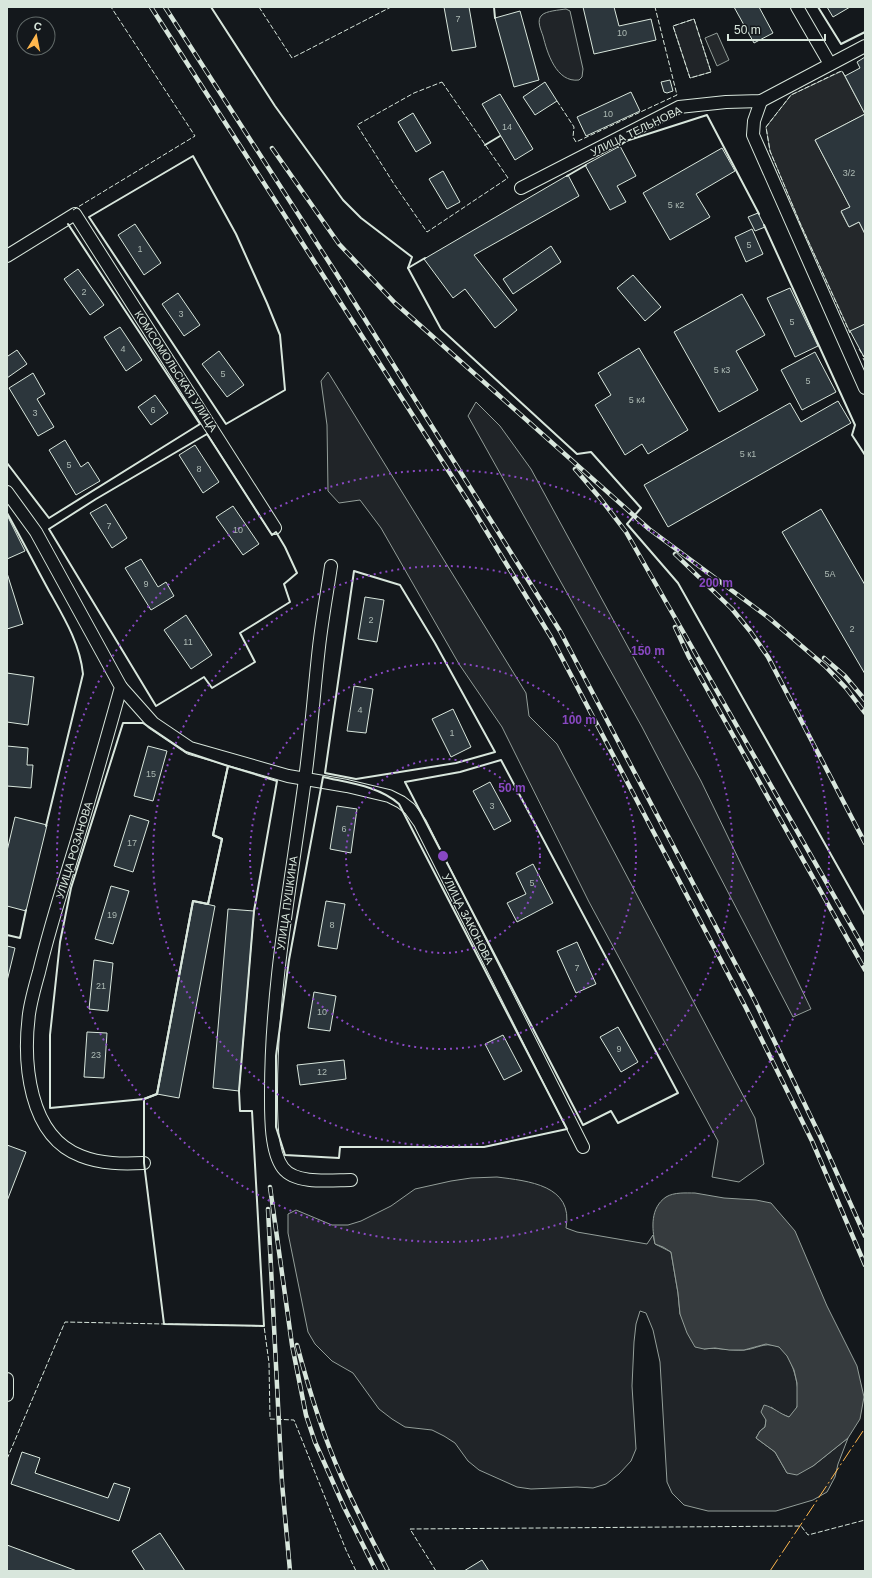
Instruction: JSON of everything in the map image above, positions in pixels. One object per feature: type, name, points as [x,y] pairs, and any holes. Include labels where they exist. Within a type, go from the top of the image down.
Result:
[{"type":"street","points":[[797,7],[830,64]]},
{"type":"street","name":"УЛИЦА ТЕЛЬНОВА","points":[[522,188],[679,108],[726,102],[761,101],[865,46]]},
{"type":"street","points":[[761,101],[754,121],[753,135],[865,388]]},
{"type":"street","name":"КОМСОМОЛЬСКАЯ УЛИЦА","points":[[7,256],[76,214],[275,528]]},
{"type":"street","points":[[7,492],[36,532],[121,687]]},
{"type":"street","name":"УЛИЦА ПУШКИНА","points":[[331,566],[319,645],[305,778],[276,988],[271,1046],[271,1127],[277,1157],[283,1169],[294,1176],[308,1180],[351,1180]]},
{"type":"street","name":"УЛИЦА ЗАКОНОВА","points":[[121,687],[153,723],[190,748],[288,776],[347,786],[389,796],[401,802],[410,809],[420,823],[583,1147]]},
{"type":"street","name":"УЛИЦА РОЗАНОВА","points":[[121,687],[87,808],[46,941],[29,1013],[27,1047],[29,1074],[34,1105],[48,1131],[60,1144],[80,1156],[105,1163],[144,1163]]},
{"type":"street","points":[[7,1379],[7,1395]]},
{"type":"shaded area","points":[[566,9],[570,11],[583,69],[582,77],[579,80],[571,80],[564,77],[554,65],[547,50],[539,20],[542,15],[546,13]]},
{"type":"shaded area","points":[[694,19],[711,72],[690,78],[673,26]]},
{"type":"shaded area","points":[[717,33],[729,60],[717,66],[705,38]]},
{"type":"shaded area","points":[[842,71],[865,114],[815,140],[850,207],[841,212],[849,227],[859,222],[865,234],[865,324],[850,332],[800,223],[770,151],[766,127],[791,95]]},
{"type":"shaded area","points":[[328,372],[526,693],[529,716],[557,744],[755,1118],[764,1164],[739,1182],[712,1177],[718,1141],[589,902],[502,727],[459,664],[381,528],[360,500],[339,503],[328,491],[327,425],[321,381]]},
{"type":"shaded area","points":[[476,402],[500,426],[531,469],[701,781],[811,1009],[793,1017],[642,727],[468,416]]},
{"type":"shaded area","points":[[497,1177],[535,1184],[556,1194],[563,1202],[567,1214],[566,1228],[577,1232],[647,1244],[653,1235],[655,1244],[671,1252],[680,1314],[704,1349],[714,1348],[744,1350],[764,1345],[772,1345],[782,1349],[787,1355],[791,1364],[797,1383],[797,1407],[789,1417],[779,1413],[771,1407],[765,1427],[760,1431],[756,1438],[775,1452],[787,1473],[813,1466],[848,1438],[838,1464],[835,1477],[827,1492],[813,1500],[776,1511],[708,1511],[684,1505],[672,1493],[667,1482],[660,1362],[653,1330],[646,1313],[640,1311],[636,1324],[634,1342],[632,1386],[636,1449],[631,1461],[619,1474],[606,1484],[593,1488],[577,1487],[531,1489],[517,1487],[479,1470],[468,1461],[455,1443],[444,1436],[432,1430],[405,1427],[379,1409],[353,1373],[332,1361],[315,1344],[308,1332],[288,1233],[288,1214],[296,1210],[332,1225],[348,1225],[361,1221],[391,1206],[415,1189],[471,1178]]},
{"type":"shaded area","points":[[695,1193],[771,1203],[795,1231],[827,1306],[857,1366],[864,1397],[860,1419],[848,1438],[813,1466],[797,1475],[787,1473],[775,1452],[756,1438],[760,1431],[765,1427],[766,1420],[761,1412],[764,1405],[789,1417],[797,1407],[797,1383],[794,1370],[787,1356],[779,1347],[766,1344],[744,1350],[715,1348],[704,1349],[695,1347],[687,1333],[680,1314],[671,1252],[655,1244],[653,1219],[657,1207],[669,1195]]},
{"type":"building","points":[[444,7],[469,7],[476,47],[452,51]]},
{"type":"building","points":[[583,7],[614,7],[619,26],[651,19],[656,40],[594,54]]},
{"type":"building","points":[[734,7],[759,7],[773,33],[754,43]]},
{"type":"building","points":[[827,7],[850,7],[833,17]]},
{"type":"building","points":[[520,11],[539,80],[514,87],[495,18]]},
{"type":"building","points":[[865,57],[865,114],[845,76],[860,68],[857,62]]},
{"type":"building","points":[[670,80],[673,91],[667,93],[664,92],[661,82]]},
{"type":"building","points":[[545,82],[557,101],[535,115],[523,97]]},
{"type":"building","points":[[631,92],[640,111],[586,136],[577,117]]},
{"type":"building","points":[[500,94],[533,149],[515,160],[482,104]]},
{"type":"building","points":[[413,113],[431,143],[416,152],[398,122]]},
{"type":"building","points":[[865,114],[865,234],[859,222],[849,227],[841,211],[850,207],[815,140]]},
{"type":"building","points":[[620,146],[636,176],[617,186],[626,202],[610,210],[585,165]]},
{"type":"building","points":[[722,148],[735,171],[696,194],[710,217],[670,240],[643,193]]},
{"type":"building","points":[[443,171],[460,202],[447,209],[429,179]]},
{"type":"building","points":[[568,175],[579,196],[474,255],[517,310],[495,328],[465,289],[453,298],[424,259]]},
{"type":"building","points":[[758,213],[765,227],[755,231],[748,217]]},
{"type":"building","points":[[135,224],[161,263],[144,275],[118,235]]},
{"type":"building","points":[[752,229],[763,254],[746,262],[735,237]]},
{"type":"building","points":[[551,246],[561,262],[513,294],[503,279]]},
{"type":"building","points":[[78,269],[104,305],[90,315],[64,279]]},
{"type":"building","points":[[633,275],[661,307],[645,321],[617,288]]},
{"type":"building","points":[[790,288],[818,346],[795,357],[767,298]]},
{"type":"building","points":[[178,293],[200,325],[184,336],[162,304]]},
{"type":"building","points":[[742,294],[765,335],[736,351],[758,390],[719,412],[674,332]]},
{"type":"building","points":[[865,324],[865,357],[864,357],[850,331]]},
{"type":"building","points":[[120,327],[142,360],[126,371],[104,337]]},
{"type":"building","points":[[639,348],[688,430],[648,454],[642,444],[625,455],[595,405],[611,395],[598,373]]},
{"type":"building","points":[[17,350],[27,364],[7,378],[7,355],[8,356]]},
{"type":"building","points":[[219,351],[244,385],[227,397],[202,364]]},
{"type":"building","points":[[815,352],[836,392],[802,410],[781,370]]},
{"type":"building","points":[[33,373],[45,394],[37,399],[54,427],[38,436],[9,388]]},
{"type":"building","points":[[155,395],[168,413],[151,425],[138,407]]},
{"type":"building","points":[[838,401],[851,423],[668,527],[644,485],[790,403],[801,422]]},
{"type":"building","points":[[65,440],[81,467],[88,462],[100,481],[76,495],[49,450]]},
{"type":"building","points":[[195,445],[219,482],[203,493],[179,455]]},
{"type":"building","points":[[106,504],[127,538],[112,548],[90,513]]},
{"type":"building","points":[[233,506],[259,544],[243,555],[216,517]]},
{"type":"building","points":[[821,509],[865,585],[865,674],[782,532]]},
{"type":"building","points":[[7,515],[25,551],[7,559]]},
{"type":"building","points":[[141,559],[158,587],[166,582],[174,596],[151,610],[125,568]]},
{"type":"building","points":[[7,573],[23,624],[7,629]]},
{"type":"building","points":[[365,597],[384,600],[377,642],[358,639]]},
{"type":"building","points":[[186,615],[212,655],[191,669],[164,630]]},
{"type":"building","points":[[7,673],[34,677],[28,725],[7,722]]},
{"type":"building","points":[[354,686],[373,689],[366,733],[347,731]]},
{"type":"building","points":[[453,709],[471,747],[451,757],[432,719]]},
{"type":"building","points":[[7,746],[28,748],[27,765],[33,765],[31,788],[7,786]]},
{"type":"building","points":[[148,746],[167,751],[153,801],[134,796]]},
{"type":"building","points":[[490,782],[511,821],[494,830],[473,791]]},
{"type":"building","points":[[337,806],[357,809],[351,853],[330,849]]},
{"type":"building","points":[[130,815],[149,821],[133,872],[114,866]]},
{"type":"building","points":[[15,817],[47,825],[26,911],[7,906],[7,851]]},
{"type":"building","points":[[533,864],[553,903],[517,922],[507,903],[526,894],[516,873]]},
{"type":"building","points":[[111,886],[129,891],[113,944],[95,939]]},
{"type":"building","points":[[193,901],[215,906],[179,1098],[157,1094]]},
{"type":"building","points":[[326,901],[345,904],[337,949],[318,946]]},
{"type":"building","points":[[228,909],[254,911],[239,1091],[213,1088]]},
{"type":"building","points":[[577,942],[596,984],[576,993],[557,951]]},
{"type":"building","points":[[7,946],[15,948],[7,981]]},
{"type":"building","points":[[94,960],[113,963],[108,1011],[89,1009]]},
{"type":"building","points":[[314,992],[336,996],[330,1031],[308,1028]]},
{"type":"building","points":[[618,1027],[638,1062],[621,1072],[600,1037]]},
{"type":"building","points":[[87,1032],[107,1033],[104,1078],[84,1077]]},
{"type":"building","points":[[503,1035],[522,1071],[504,1080],[485,1044]]},
{"type":"building","points":[[344,1060],[346,1079],[300,1085],[297,1065]]},
{"type":"building","points":[[7,1145],[26,1152],[7,1201]]},
{"type":"building","points":[[22,1452],[40,1458],[35,1473],[108,1498],[114,1483],[130,1488],[119,1521],[11,1484]]},
{"type":"building","points":[[160,1533],[185,1571],[145,1571],[132,1551]]},
{"type":"building","points":[[7,1545],[77,1571],[7,1571]]},
{"type":"building","points":[[482,1560],[489,1571],[464,1571]]},
{"type":"railway","points":[[151,7],[471,506],[551,637],[746,1008],[812,1141],[865,1265]]},
{"type":"railway","points":[[165,7],[336,273],[560,631],[755,1001],[821,1138],[865,1236]]},
{"type":"railway","points":[[272,148],[339,244],[395,303],[649,529],[769,618],[825,666],[846,688],[865,713]]},
{"type":"railway","points":[[575,469],[626,532],[865,950]]},
{"type":"railway","points":[[675,554],[732,609],[768,657],[865,843]]},
{"type":"railway","points":[[675,627],[689,657],[865,970]]},
{"type":"railway","points":[[824,658],[845,676],[865,700]]},
{"type":"railway","points":[[270,1187],[292,1345],[306,1415],[315,1442],[344,1507],[376,1571]]},
{"type":"railway","points":[[268,1209],[282,1483],[290,1571]]},
{"type":"railway","points":[[297,1345],[317,1413],[335,1462],[358,1513],[388,1571]]},
{"type":"fence","points":[[73,210],[195,136],[111,7]]},
{"type":"fence","points":[[259,7],[292,58],[391,7]]},
{"type":"fence","points":[[621,7],[626,7]]},
{"type":"fence","points":[[557,101],[574,127],[573,137],[576,142],[677,95],[655,7]]},
{"type":"fence","points":[[694,19],[711,72],[690,78],[673,26],[694,19]]},
{"type":"fence","points":[[845,76],[842,71],[839,72],[791,95],[766,127],[770,151],[800,223],[850,333]]},
{"type":"fence","points":[[442,82],[508,178],[427,232],[394,184],[357,125],[414,93],[442,82]]},
{"type":"fence","points":[[859,349],[864,357]]},
{"type":"fence","points":[[863,358],[865,362]]},
{"type":"fence","points":[[7,1459],[65,1322],[264,1326],[269,1363],[270,1419],[294,1420],[346,1550],[356,1571]]},
{"type":"fence","points":[[436,1571],[410,1529],[801,1526],[808,1535],[865,1520]]},
{"type":"wall","points":[[211,7],[275,106],[343,200],[361,218],[412,257],[408,268]]},
{"type":"wall","points":[[494,7],[495,18]]},
{"type":"wall","points":[[818,7],[841,44],[865,32]]},
{"type":"wall","points":[[618,147],[626,141],[707,115],[759,214]]},
{"type":"wall","points":[[485,145],[500,136]]},
{"type":"wall","points":[[193,156],[236,234],[280,335],[285,390],[226,424],[89,217],[193,156]]},
{"type":"wall","points":[[567,176],[586,165]]},
{"type":"wall","points":[[7,463],[49,518],[200,424],[68,224]]},
{"type":"wall","points":[[764,225],[855,425],[852,435],[865,455]]},
{"type":"wall","points":[[425,258],[408,268],[441,329],[577,454],[591,452],[641,508],[627,524],[678,583],[865,915]]},
{"type":"wall","points":[[207,434],[272,535],[276,532],[297,573],[284,584],[290,602],[240,633],[255,662],[212,688],[204,677],[156,706],[49,529],[96,499],[207,434]]},
{"type":"wall","points":[[7,513],[70,630],[78,651],[83,674],[46,826]]},
{"type":"wall","points":[[354,571],[400,585],[435,643],[495,752],[456,763],[356,779],[325,773],[354,571]]},
{"type":"wall","points":[[123,723],[143,723],[186,752],[228,766],[213,835],[222,839],[208,904],[193,901],[157,1094],[144,1099],[50,1108],[50,1035],[60,942],[71,888],[123,723]]},
{"type":"wall","points":[[501,760],[678,1093],[618,1123],[611,1111],[583,1125],[405,782],[460,772],[501,760]]},
{"type":"wall","points":[[228,766],[277,781],[254,911],[239,1091],[240,1111],[252,1111],[264,1326],[164,1324],[144,1163],[144,1099],[157,1094],[193,901],[208,904],[222,839],[213,835],[228,766]]},
{"type":"wall","points":[[323,777],[373,789],[399,804],[567,1129],[484,1147],[340,1147],[339,1158],[285,1155],[276,1127],[276,1056],[289,960],[323,777]]},
{"type":"wall","points":[[7,935],[20,938],[26,910]]},
{"type":"power","points":[[770,1571],[865,1428]]}]
